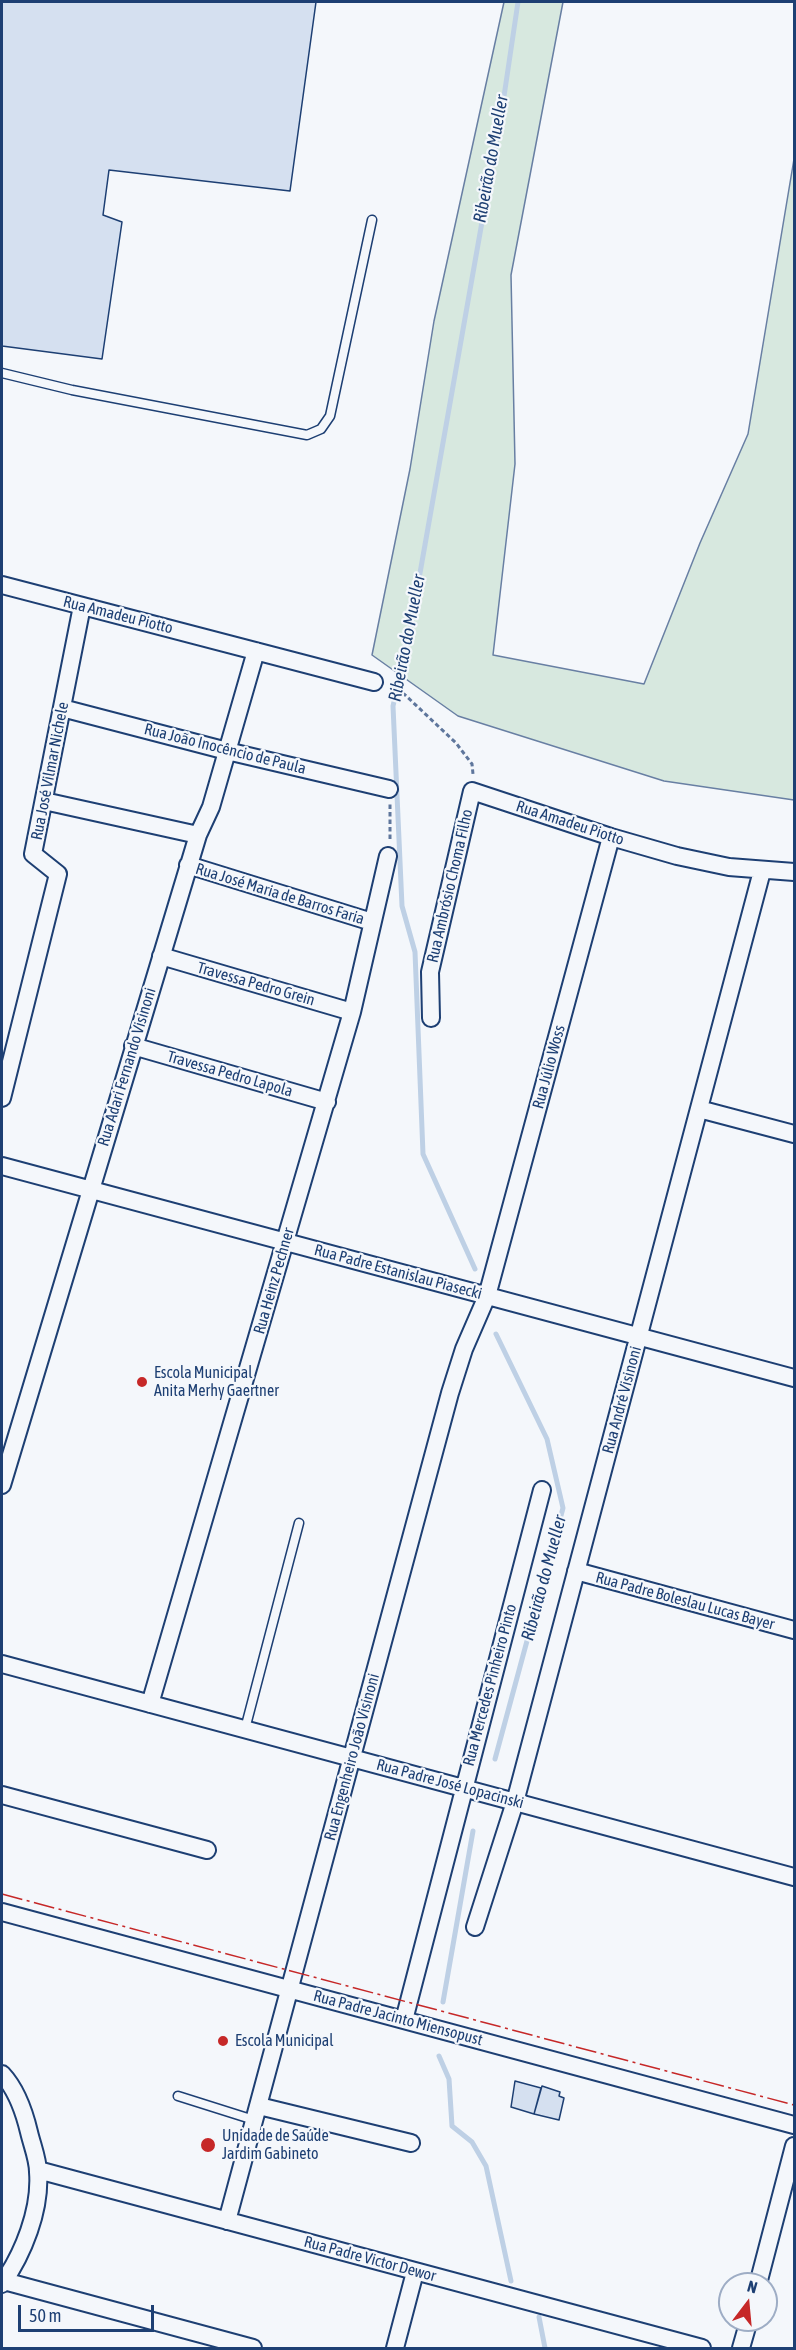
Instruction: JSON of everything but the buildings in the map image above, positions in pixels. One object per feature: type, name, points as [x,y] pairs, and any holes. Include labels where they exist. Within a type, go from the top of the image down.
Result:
[{"type":"street","name":"Rua Amadeu Piotto","points":[[2,585],[374,682]]},
{"type":"street","name":"Rua José Vilmar Nichele","points":[[2,1098],[58,874],[33,854],[82,606]]},
{"type":"street","name":"Rua Adari Fernando Visinoni","points":[[2,1485],[188,865],[198,835],[212,807],[256,651]]},
{"type":"street","name":"Rua João Inocêncio de Paula","points":[[62,708],[227,751],[389,789]]},
{"type":"street","name":"Rua Amadeu Piotto","points":[[472,791],[611,837],[703,862],[762,871],[795,872]]},
{"type":"street","name":"Rua Ambrósio Choma Filho","points":[[430,1018],[430,972],[472,791]]},
{"type":"street","points":[[44,801],[198,835]]},
{"type":"street","name":"Rua Júlio Woss","points":[[487,1296],[611,837]]},
{"type":"street","name":"Rua Heinz Pechner","points":[[150,1704],[327,1102],[352,1012],[388,856]]},
{"type":"street","name":"Rua José Maria de Barros Faria","points":[[188,865],[372,922]]},
{"type":"street","name":"Rua André Visinoni","points":[[475,1927],[515,1802],[762,871]]},
{"type":"street","name":"Travessa Pedro Grein","points":[[161,956],[352,1012]]},
{"type":"street","name":"Travessa Pedro Lapola","points":[[133,1046],[327,1102]]},
{"type":"street","points":[[699,1109],[795,1134]]},
{"type":"street","name":"Rua Padre Estanislau Piasecki","points":[[2,1166],[795,1378]]},
{"type":"street","name":"Rua Engenheiro João Visinoni","points":[[227,2221],[450,1393],[464,1349],[487,1296]]},
{"type":"street","name":"Rua Mercedes Pinheiro Pinto","points":[[404,2020],[542,1490]]},
{"type":"street","name":"Rua Padre Boleslau Lucas Bayer","points":[[576,1572],[795,1630]]},
{"type":"street","name":"Rua Padre José Lopacinski","points":[[2,1664],[795,1877]]},
{"type":"street","points":[[2,1795],[207,1850]]},
{"type":"street","name":"Rua Padre Jacinto Miensopust","points":[[2,1911],[795,2125]]},
{"type":"street","points":[[2,2074],[18,2098],[27,2123],[38,2170],[36,2208],[16,2258],[3,2283],[253,2349]]},
{"type":"street","points":[[256,2113],[411,2143]]},
{"type":"street","points":[[761,2272],[795,2146]]},
{"type":"street","name":"Rua Padre Victor Dewor","points":[[38,2170],[702,2349]]},
{"type":"street","points":[[395,2349],[415,2272]]},
{"type":"street","points":[[741,2349],[746,2332]]},
{"type":"lane","points":[[2,373],[72,390],[307,435],[321,429],[330,416],[372,220]]},
{"type":"lane","points":[[245,1729],[299,1523]]},
{"type":"lane","points":[[178,2096],[256,2113]]},
{"type":"path","points":[[402,692],[468,757],[474,770],[472,791]]},
{"type":"path","points":[[388,856],[391,817],[389,789]]},
{"type":"shaded area","points":[[504,2],[563,2],[511,275],[515,464],[493,655],[644,684],[700,543],[748,434],[794,159],[794,800],[664,781],[458,716],[372,655],[410,469],[434,321]]},
{"type":"waterway","name":"Ribeirão do Mueller","points":[[475,1269],[423,1154],[415,952],[402,906],[393,706],[408,641],[503,103],[518,2]]},
{"type":"waterway","name":"Ribeirão do Mueller","points":[[495,1759],[563,1508],[547,1439],[496,1334]]},
{"type":"waterway","name":"Ribeirão do Mueller","points":[[443,2002],[473,1831]]},
{"type":"waterway","name":"Ribeirão do Mueller","points":[[439,2056],[449,2079],[452,2126],[472,2142],[486,2166],[511,2281]]},
{"type":"waterway","name":"Ribeirão do Mueller","points":[[539,2317],[545,2348]]},
{"type":"power","points":[[2,1894],[794,2105]]},
{"type":"place","name":"Escola Municipal Anita Merhy Gaertner","points":[[142,1382]]},
{"type":"place","name":"Escola Municipal","points":[[223,2041]]},
{"type":"place","name":"Unidade de Saúde Jardim Gabineto","points":[[208,2145]]}]
